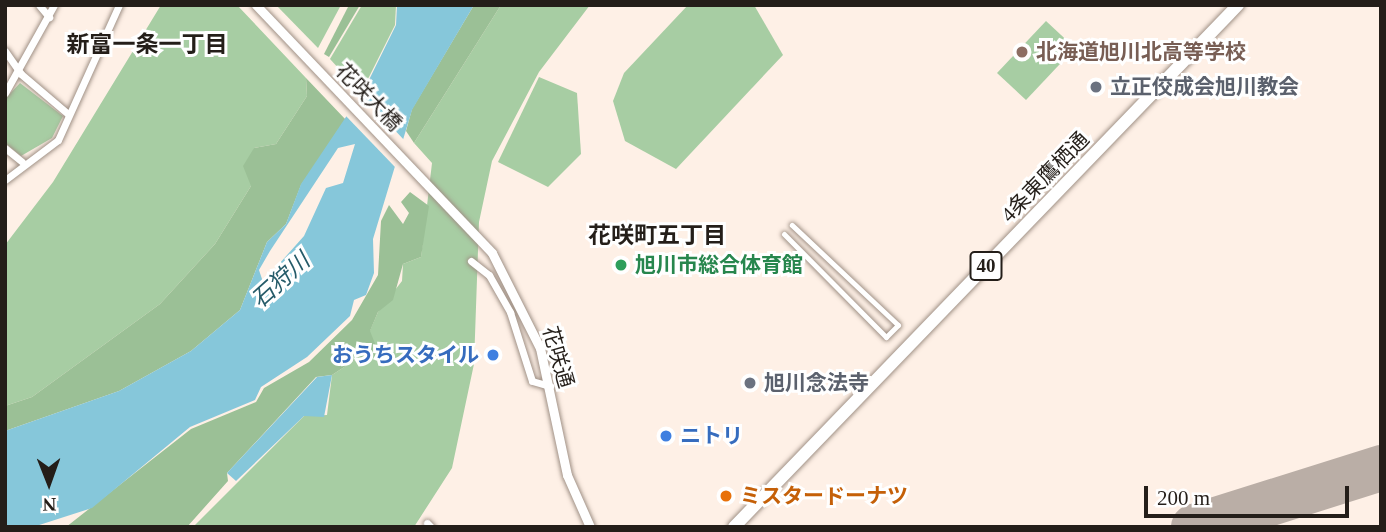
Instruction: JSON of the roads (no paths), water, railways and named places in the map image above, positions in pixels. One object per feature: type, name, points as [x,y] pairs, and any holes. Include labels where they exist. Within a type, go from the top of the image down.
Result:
[{"type":"highway","name":"4条東鷹栖通","points":[[734,527],[1238,5]]},
{"type":"street","points":[[39,5],[49,17]]},
{"type":"street","points":[[5,93],[21,74],[54,5]]},
{"type":"street","points":[[5,180],[22,162],[58,139],[119,5]]},
{"type":"street","name":"花咲大橋","points":[[256,5],[457,213]]},
{"type":"street","points":[[5,51],[21,74],[68,114]]},
{"type":"street","points":[[5,148],[22,162]]},
{"type":"street","name":"花咲通","points":[[457,213],[513,285],[551,387],[567,474],[590,527]]},
{"type":"street","points":[[784,234],[886,337],[898,325],[792,225]]},
{"type":"street","points":[[471,261],[489,275],[510,312],[532,381],[551,387]]},
{"type":"water","name":"石狩川","points":[[397,5],[474,5],[412,110],[373,239],[374,273],[366,295],[354,300],[350,316],[307,357],[261,387],[255,400],[190,427],[92,508],[33,527],[5,527],[5,431],[119,391],[191,351],[240,310],[267,242],[286,224],[301,184],[364,90],[396,25]],"holes":[[[355,144],[343,183],[326,188],[304,236],[263,282],[259,270],[338,148]]]},
{"type":"water","points":[[332,375],[324,417],[304,416],[236,481],[227,473],[317,377]]},
{"type":"place","name":"北海道旭川北高等学校","points":[[1022,52]]},
{"type":"place","name":"立正佼成会旭川教会","points":[[1096,87]]},
{"type":"place","name":"旭川市総合体育館","points":[[621,265]]},
{"type":"place","name":"おうちスタイル","points":[[493,355]]},
{"type":"place","name":"旭川念法寺","points":[[750,383]]},
{"type":"place","name":"ニトリ","points":[[666,436]]},
{"type":"place","name":"ミスタードーナツ","points":[[726,496]]},
{"type":"district","name":"新富一条一丁目","points":[[147,45]]},
{"type":"district","name":"花咲町五丁目","points":[[657,236]]}]
